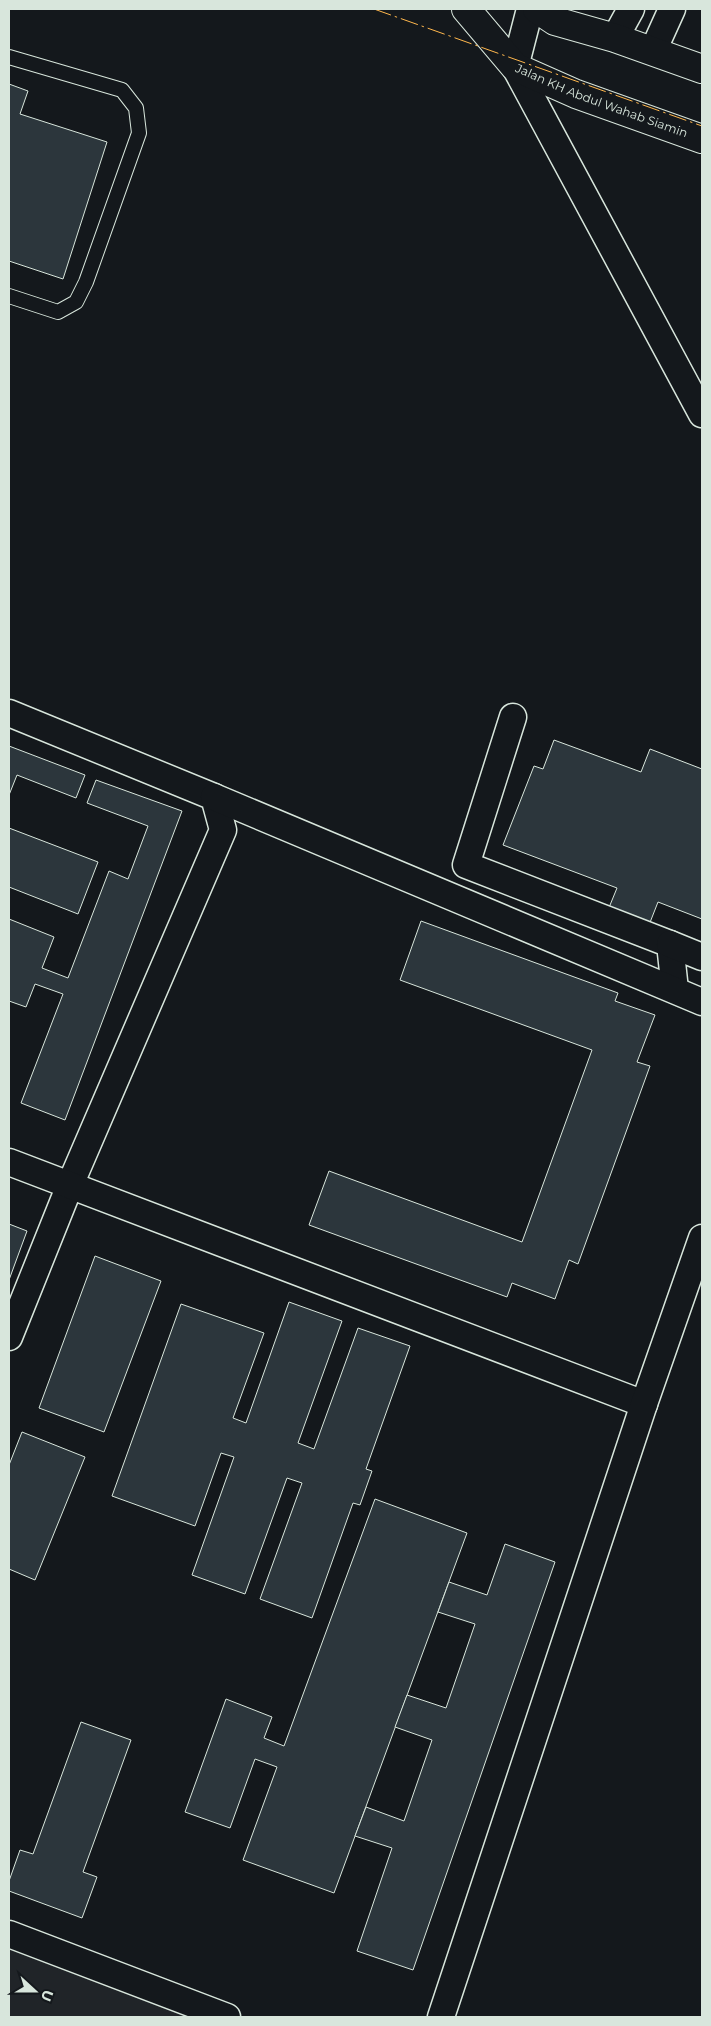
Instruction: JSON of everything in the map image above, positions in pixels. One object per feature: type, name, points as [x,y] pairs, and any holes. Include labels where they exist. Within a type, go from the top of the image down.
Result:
[{"type":"main road","name":"Jalan KH Abdul Wahab Siamin","points":[[466,9],[515,67],[576,94],[702,139]]},
{"type":"main road","points":[[537,9],[555,21],[615,38],[702,69]]},
{"type":"street","points":[[530,9],[515,67],[702,414]]},
{"type":"street","points":[[615,38],[631,9]]},
{"type":"street","points":[[653,51],[672,9]]},
{"type":"street","points":[[9,714],[702,1002]]},
{"type":"street","points":[[513,717],[466,865],[702,957]]},
{"type":"street","points":[[9,1336],[70,1185],[223,830],[214,798]]},
{"type":"street","points":[[670,944],[675,990]]},
{"type":"street","points":[[9,1162],[644,1404]]},
{"type":"street","points":[[441,2017],[644,1404],[702,1238]]},
{"type":"street","points":[[9,1934],[227,2017]]},
{"type":"lane","points":[[9,57],[122,90],[136,108],[139,133],[86,282],[76,302],[58,312],[9,296]]},
{"type":"shaded area","points":[[9,1934],[227,2017],[9,2017]]},
{"type":"building","points":[[9,84],[28,91],[20,114],[107,142],[63,279],[9,261]]},
{"type":"building","points":[[554,740],[641,772],[650,749],[702,769],[702,919],[658,902],[649,925],[608,910],[617,888],[503,845],[534,766],[543,769]]},
{"type":"building","points":[[9,746],[85,775],[76,798],[17,775],[9,795]]},
{"type":"building","points":[[96,780],[182,811],[65,1120],[21,1103],[63,994],[35,984],[26,1007],[9,1001],[9,919],[54,937],[42,968],[68,978],[109,871],[128,879],[148,826],[87,803]]},
{"type":"building","points":[[9,828],[98,862],[78,914],[9,887]]},
{"type":"building","points":[[421,921],[618,993],[615,1001],[655,1015],[637,1062],[650,1066],[578,1264],[569,1260],[555,1299],[512,1283],[507,1297],[309,1225],[329,1171],[522,1242],[592,1050],[400,980]]},
{"type":"building","points":[[9,1224],[27,1231],[9,1280]]},
{"type":"building","points":[[95,1256],[161,1281],[104,1432],[39,1408]]},
{"type":"building","points":[[289,1302],[342,1321],[298,1443],[314,1449],[358,1328],[410,1346],[366,1469],[372,1471],[360,1505],[353,1503],[312,1618],[260,1599],[302,1483],[287,1478],[245,1594],[192,1575],[234,1457],[221,1453],[195,1526],[112,1496],[181,1304],[264,1333],[233,1418],[246,1423]]},
{"type":"building","points":[[22,1432],[85,1457],[35,1580],[9,1569],[9,1465]]},
{"type":"building","points":[[375,1499],[467,1533],[334,1893],[243,1860],[277,1767],[255,1759],[230,1828],[185,1812],[226,1699],[272,1717],[264,1738],[284,1746]]},
{"type":"building","points":[[505,1544],[555,1562],[413,1970],[357,1951],[392,1848],[355,1836],[366,1807],[404,1821],[432,1740],[395,1727],[407,1695],[446,1708],[475,1624],[438,1612],[449,1582],[487,1595]]},
{"type":"building","points":[[81,1722],[131,1740],[83,1872],[97,1877],[82,1918],[9,1891],[9,1881],[20,1850],[33,1854]]},
{"type":"power","points":[[374,9],[702,126]]}]
